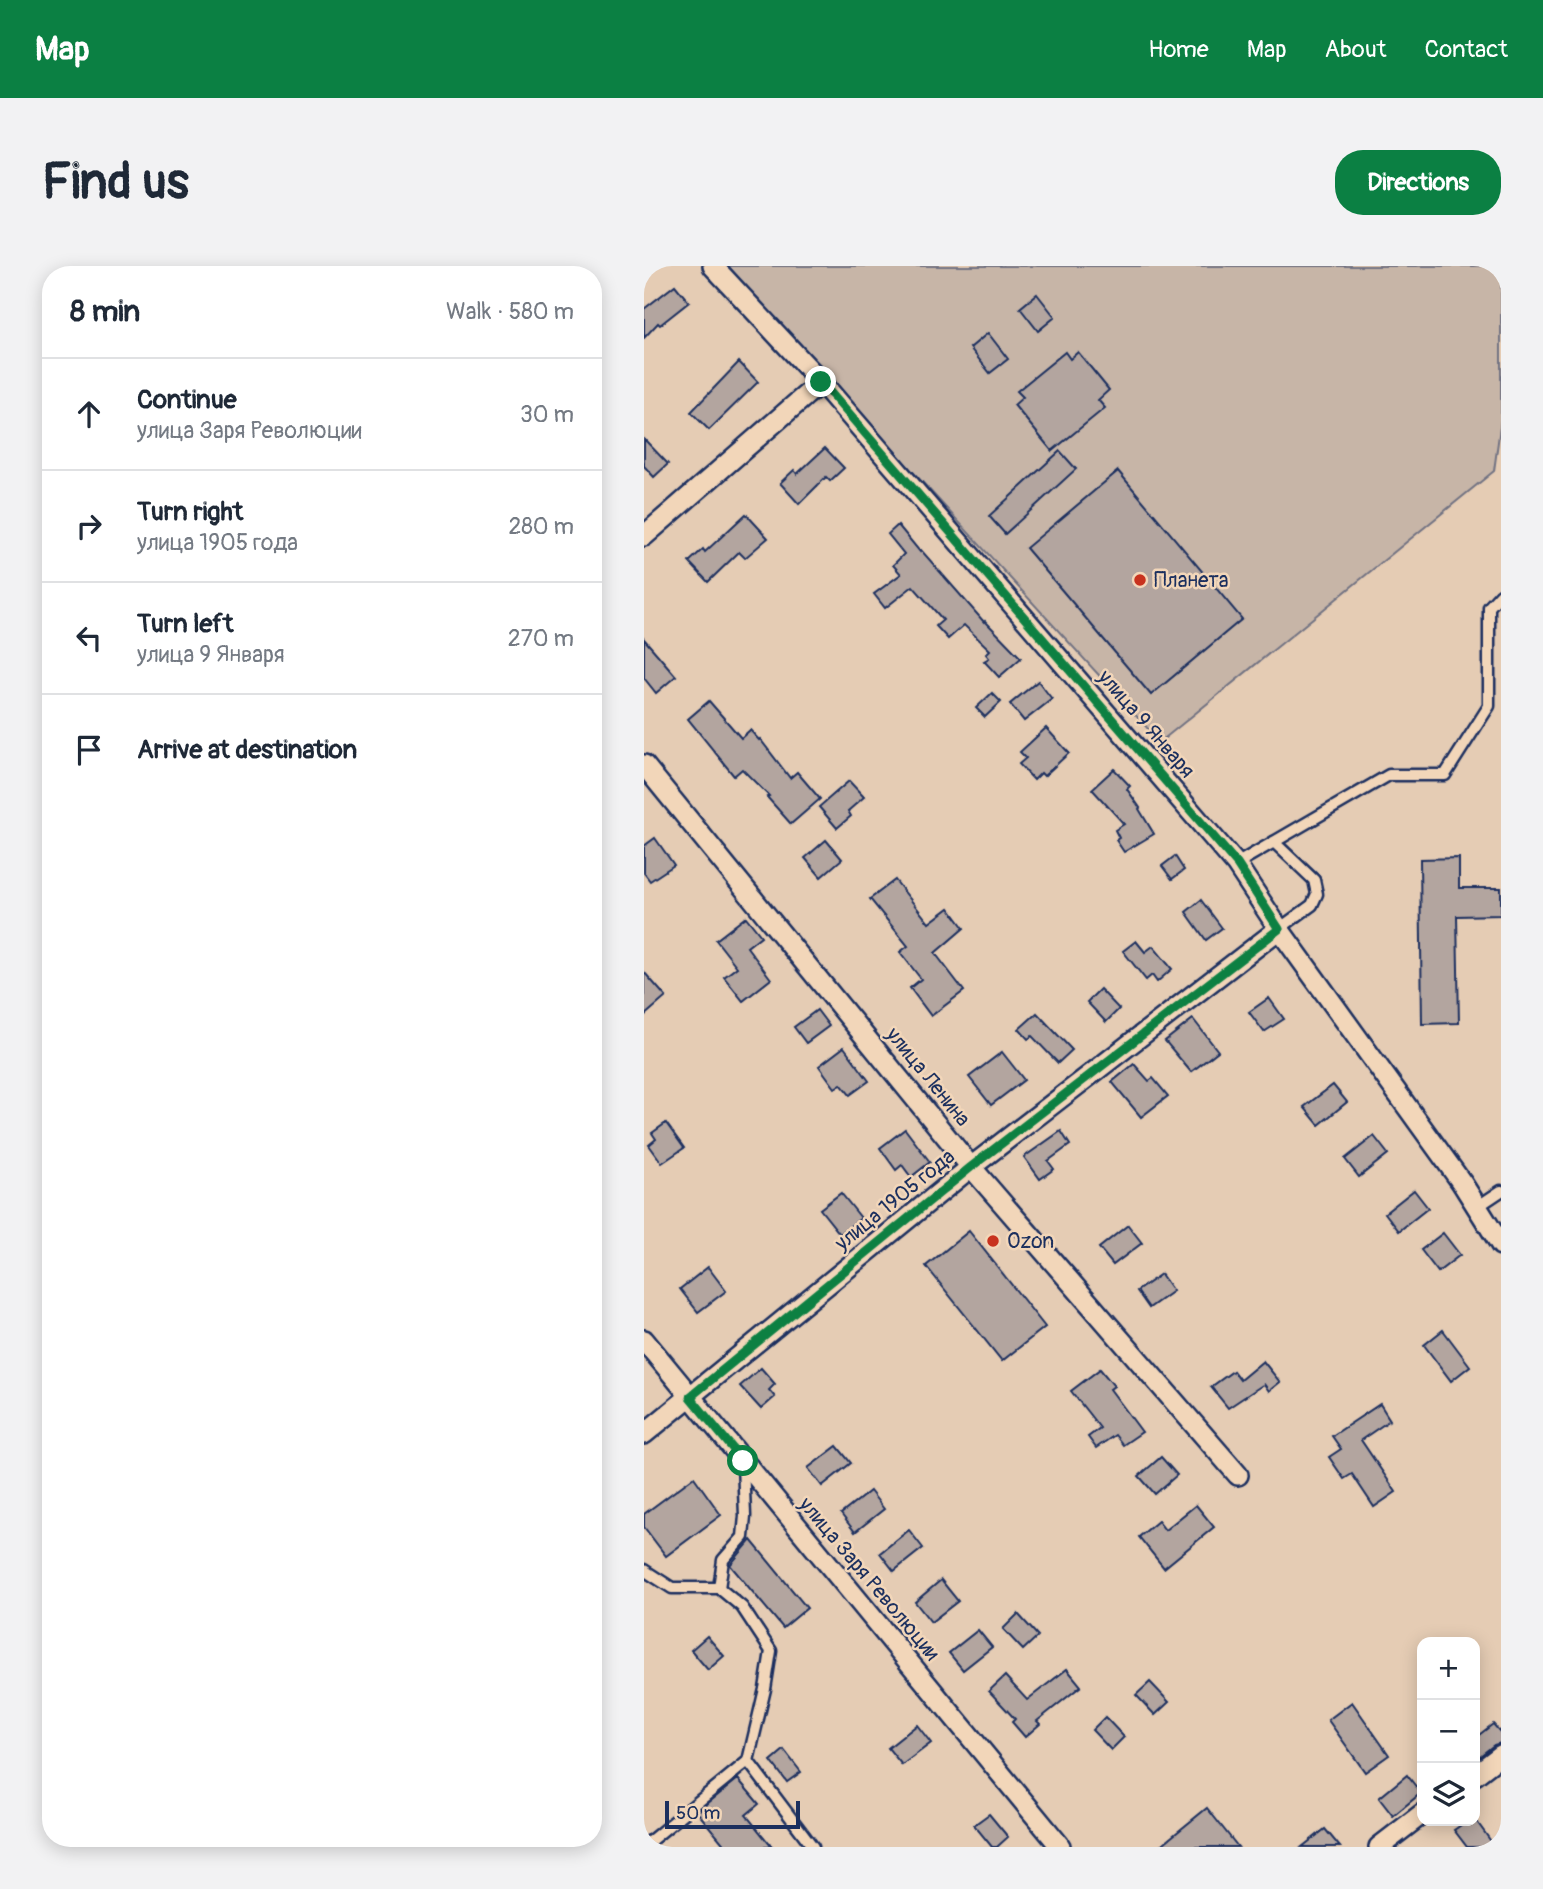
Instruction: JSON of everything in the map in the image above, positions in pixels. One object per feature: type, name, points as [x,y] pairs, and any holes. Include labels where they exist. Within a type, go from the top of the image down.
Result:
[{"type":"street","name":"улица 9 Января","points":[[713,266],[821,382],[1237,864],[1279,929],[1462,1183],[1501,1245]]},
{"type":"street","points":[[644,536],[821,382]]},
{"type":"street","name":"улица Ленина","points":[[644,765],[971,1167],[1238,1475]]},
{"type":"street","name":"улица 1905 года","points":[[644,1434],[971,1167],[1279,929]]},
{"type":"street","name":"улица Заря Революции","points":[[644,1340],[1060,1846]]},
{"type":"street","points":[[1480,1771],[1501,1755]]},
{"type":"street","points":[[1379,1847],[1417,1818]]},
{"type":"lane","points":[[1237,864],[1388,775],[1445,775],[1489,706],[1489,607],[1501,594]]},
{"type":"lane","points":[[1489,607],[1501,607]]},
{"type":"lane","points":[[1274,842],[1314,880],[1317,894],[1312,905],[1279,929]]},
{"type":"lane","points":[[1477,1207],[1501,1191]]},
{"type":"lane","points":[[719,1588],[723,1560],[743,1537],[743,1461]]},
{"type":"lane","points":[[644,1570],[672,1588],[719,1588],[742,1607],[771,1651],[748,1760],[644,1846]]},
{"type":"lane","points":[[748,1760],[813,1847]]},
{"type":"shaded area","points":[[728,266],[1501,266],[1501,420],[1494,471],[1160,742]]},
{"type":"building","points":[[675,285],[689,302],[660,325],[658,323],[644,338],[644,309]]},
{"type":"building","points":[[1037,294],[1055,317],[1038,331],[1020,308]]},
{"type":"building","points":[[988,333],[1008,359],[990,373],[970,348]]},
{"type":"building","points":[[1065,352],[1070,359],[1078,352],[1109,390],[1098,400],[1105,408],[1052,451],[1014,405],[1023,397],[1017,391]]},
{"type":"building","points":[[739,362],[758,382],[709,430],[691,412]]},
{"type":"building","points":[[644,439],[668,464],[654,477],[644,466]]},
{"type":"building","points":[[825,448],[844,468],[830,481],[826,477],[799,504],[780,483],[794,470],[797,474]]},
{"type":"building","points":[[1060,451],[1076,469],[1005,534],[989,516]]},
{"type":"building","points":[[1118,471],[1242,619],[1151,695],[1026,548]]},
{"type":"building","points":[[746,514],[768,538],[745,558],[739,552],[708,582],[689,562],[703,549],[705,552]]},
{"type":"building","points":[[898,525],[984,622],[1021,658],[999,677],[984,661],[989,658],[986,654],[990,650],[964,625],[948,639],[936,626],[943,620],[913,586],[885,608],[874,594],[901,574],[893,565],[904,554],[888,534]]},
{"type":"building","points":[[644,639],[676,676],[656,693],[644,678]]},
{"type":"building","points":[[1038,681],[1052,699],[1024,721],[1010,704]]},
{"type":"building","points":[[992,693],[1001,702],[985,717],[976,708]]},
{"type":"building","points":[[709,701],[741,738],[750,730],[790,778],[797,772],[820,799],[791,824],[767,797],[769,796],[742,769],[734,776],[688,719]]},
{"type":"building","points":[[1046,728],[1069,753],[1044,776],[1041,773],[1034,780],[1019,764],[1026,758],[1020,752]]},
{"type":"building","points":[[1114,769],[1130,786],[1127,789],[1154,834],[1124,852],[1116,840],[1119,838],[1115,830],[1124,824],[1092,789]]},
{"type":"building","points":[[849,781],[864,797],[848,811],[851,816],[837,828],[819,807]]},
{"type":"building","points":[[655,838],[674,865],[650,881],[644,873],[644,846]]},
{"type":"building","points":[[826,840],[842,859],[821,877],[805,858]]},
{"type":"building","points":[[1175,856],[1184,870],[1172,879],[1162,866]]},
{"type":"building","points":[[1459,858],[1459,888],[1501,888],[1501,915],[1457,916],[1459,1023],[1422,1024],[1420,859]]},
{"type":"building","points":[[895,880],[929,923],[949,908],[964,928],[935,953],[964,991],[931,1016],[910,988],[921,979],[900,952],[908,946],[870,899]]},
{"type":"building","points":[[1201,900],[1222,928],[1206,940],[1186,912]]},
{"type":"building","points":[[746,917],[761,936],[747,947],[771,979],[743,1001],[724,977],[737,967],[716,940]]},
{"type":"building","points":[[1136,941],[1145,952],[1153,946],[1172,969],[1157,982],[1152,975],[1146,980],[1123,951]]},
{"type":"building","points":[[644,972],[666,997],[644,1016]]},
{"type":"building","points":[[1100,989],[1119,1009],[1106,1022],[1087,1002]]},
{"type":"building","points":[[1269,998],[1284,1019],[1264,1032],[1249,1012]]},
{"type":"building","points":[[817,1010],[829,1026],[806,1043],[794,1027]]},
{"type":"building","points":[[1037,1013],[1072,1050],[1058,1063],[1032,1036],[1028,1039],[1019,1029]]},
{"type":"building","points":[[1193,1019],[1218,1051],[1191,1072],[1165,1041]]},
{"type":"building","points":[[844,1047],[869,1081],[850,1095],[841,1084],[835,1088],[819,1066]]},
{"type":"building","points":[[1002,1052],[1024,1080],[991,1105],[969,1077]]},
{"type":"building","points":[[1134,1064],[1149,1081],[1153,1078],[1168,1096],[1141,1117],[1112,1082]]},
{"type":"building","points":[[1333,1085],[1347,1102],[1319,1125],[1304,1107]]},
{"type":"building","points":[[666,1123],[684,1148],[662,1163],[649,1145],[656,1139],[652,1133]]},
{"type":"building","points":[[905,1129],[930,1162],[911,1177],[902,1165],[896,1170],[880,1148]]},
{"type":"building","points":[[1061,1131],[1070,1145],[1048,1161],[1054,1169],[1040,1179],[1024,1157]]},
{"type":"building","points":[[1374,1136],[1388,1154],[1359,1177],[1345,1159]]},
{"type":"building","points":[[1414,1190],[1428,1208],[1399,1231],[1385,1213]]},
{"type":"building","points":[[841,1193],[861,1218],[840,1234],[820,1209]]},
{"type":"building","points":[[1128,1225],[1142,1243],[1113,1265],[1099,1248]]},
{"type":"building","points":[[969,1231],[1045,1327],[1002,1361],[926,1266]]},
{"type":"building","points":[[1443,1233],[1460,1255],[1438,1272],[1421,1250]]},
{"type":"building","points":[[708,1267],[726,1291],[698,1312],[680,1289]]},
{"type":"building","points":[[1161,1274],[1173,1291],[1149,1308],[1137,1291]]},
{"type":"building","points":[[1443,1330],[1470,1366],[1451,1381],[1424,1345]]},
{"type":"building","points":[[1263,1361],[1280,1382],[1269,1391],[1264,1384],[1228,1408],[1211,1387],[1233,1371],[1240,1380]]},
{"type":"building","points":[[761,1368],[775,1384],[769,1390],[775,1397],[761,1409],[740,1386]]},
{"type":"building","points":[[1100,1369],[1114,1386],[1110,1389],[1142,1432],[1123,1445],[1115,1435],[1096,1448],[1088,1437],[1100,1428],[1071,1391]]},
{"type":"building","points":[[1380,1404],[1390,1420],[1361,1440],[1396,1492],[1374,1507],[1352,1474],[1344,1479],[1329,1457],[1341,1449],[1332,1436]]},
{"type":"building","points":[[837,1446],[851,1463],[822,1486],[808,1468]]},
{"type":"building","points":[[1161,1457],[1177,1475],[1155,1494],[1139,1476]]},
{"type":"building","points":[[694,1477],[721,1515],[666,1556],[644,1527],[644,1514]]},
{"type":"building","points":[[870,1491],[884,1509],[855,1532],[841,1514]]},
{"type":"building","points":[[1196,1505],[1214,1527],[1164,1568],[1139,1537],[1158,1521],[1165,1530]]},
{"type":"building","points":[[909,1530],[923,1548],[894,1571],[880,1553]]},
{"type":"building","points":[[751,1540],[807,1608],[783,1628],[730,1565]]},
{"type":"building","points":[[941,1580],[958,1601],[931,1622],[915,1602]]},
{"type":"building","points":[[1018,1614],[1038,1636],[1023,1650],[1003,1629]]},
{"type":"building","points":[[978,1630],[992,1647],[963,1670],[949,1653]]},
{"type":"building","points":[[707,1636],[724,1656],[708,1670],[691,1650]]},
{"type":"building","points":[[1067,1669],[1081,1686],[1037,1721],[1040,1724],[1025,1737],[1012,1722],[1015,1719],[989,1691],[1005,1676],[1027,1700]]},
{"type":"building","points":[[1150,1682],[1169,1702],[1155,1715],[1136,1695]]},
{"type":"building","points":[[1352,1702],[1389,1755],[1365,1772],[1328,1720]]},
{"type":"building","points":[[1105,1717],[1124,1737],[1111,1750],[1092,1730]]},
{"type":"building","points":[[1493,1724],[1501,1733],[1501,1743],[1480,1756],[1480,1734]]},
{"type":"building","points":[[917,1725],[931,1743],[902,1765],[888,1748]]},
{"type":"building","points":[[784,1750],[801,1772],[787,1782],[771,1761]]},
{"type":"building","points":[[1407,1775],[1417,1788],[1417,1796],[1393,1816],[1379,1798]]},
{"type":"building","points":[[738,1779],[759,1804],[746,1815],[772,1847],[726,1847],[697,1812]]},
{"type":"building","points":[[1207,1808],[1238,1847],[1159,1847]]},
{"type":"building","points":[[989,1814],[1008,1837],[997,1847],[992,1847],[974,1825]]},
{"type":"building","points":[[1460,1826],[1480,1826],[1495,1847],[1467,1847],[1454,1830]]},
{"type":"building","points":[[1325,1829],[1340,1847],[1302,1847]]},
{"type":"place","name":"Планета","points":[[1140,580]]},
{"type":"place","name":"Ozon","points":[[993,1241]]},
{"type":"route","points":[[743,1461],[690,1397],[971,1167],[1279,929],[1237,864],[821,382]]}]
